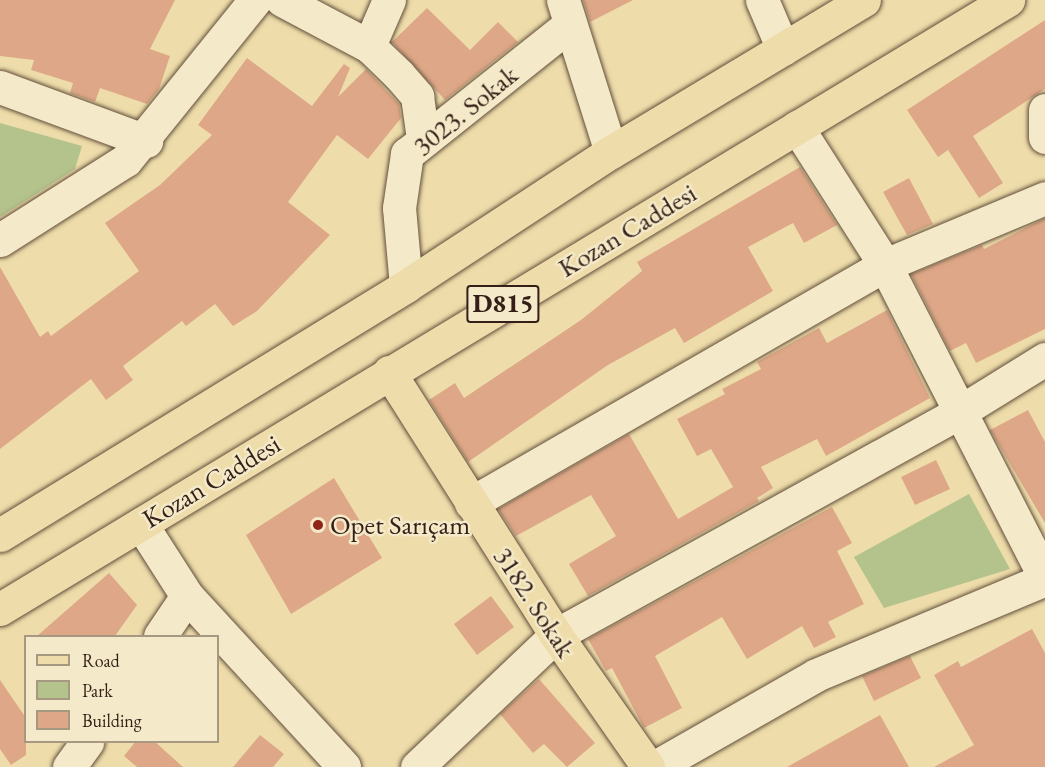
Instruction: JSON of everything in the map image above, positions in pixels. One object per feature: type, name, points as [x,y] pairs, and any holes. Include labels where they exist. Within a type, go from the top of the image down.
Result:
[{"type":"main road","name":"D815","points":[[0,536],[406,286],[610,152],[864,0]]},
{"type":"main road","name":"Kozan Caddesi","points":[[0,609],[1008,0]]},
{"type":"main road","name":"3182. Sokak","points":[[389,372],[556,635],[648,767]]},
{"type":"street","points":[[0,240],[126,160],[146,141],[255,0]]},
{"type":"street","points":[[282,0],[369,46],[417,96],[423,139]]},
{"type":"street","points":[[369,46],[389,0]]},
{"type":"street","points":[[762,0],[783,48]]},
{"type":"street","points":[[566,13],[610,152]]},
{"type":"street","name":"3023. Sokak","points":[[406,286],[402,170],[407,154],[566,13]]},
{"type":"street","points":[[0,87],[146,141]]},
{"type":"street","points":[[1045,110],[1045,137]]},
{"type":"street","points":[[655,767],[816,675],[1045,578],[956,414],[885,265],[797,127]]},
{"type":"street","points":[[471,503],[885,265],[1045,198]]},
{"type":"street","points":[[417,767],[556,635],[956,414],[1045,359]]},
{"type":"street","points":[[141,524],[188,597],[344,767]]},
{"type":"street","points":[[161,635],[188,597]]},
{"type":"green space","points":[[0,123],[82,146],[75,169],[0,217]]},
{"type":"green space","points":[[969,494],[1010,569],[884,608],[854,557]]},
{"type":"building","points":[[0,0],[175,0],[150,49],[170,56],[159,89],[147,104],[100,88],[95,102],[70,93],[73,83],[31,70],[34,60],[0,56]]},
{"type":"building","points":[[583,0],[633,0],[590,22]]},
{"type":"building","points":[[427,8],[470,50],[498,22],[518,42],[445,100],[392,42]]},
{"type":"building","points":[[1045,20],[1045,89],[973,136],[1003,183],[979,198],[948,150],[938,157],[907,110]]},
{"type":"building","points":[[247,58],[312,106],[344,64],[350,68],[338,97],[366,69],[399,104],[401,118],[368,159],[337,135],[288,202],[330,235],[257,311],[233,326],[215,304],[186,326],[182,321],[123,366],[133,380],[106,400],[91,379],[0,449],[0,267],[40,337],[48,331],[51,336],[139,271],[105,223],[160,185],[212,135],[198,125]]},
{"type":"building","points":[[800,167],[837,225],[804,243],[793,223],[748,247],[773,291],[684,343],[675,328],[608,365],[468,462],[429,400],[455,383],[464,398],[581,320],[642,271],[637,262]]},
{"type":"building","points":[[909,178],[933,224],[907,235],[883,192]]},
{"type":"building","points":[[1045,218],[1045,329],[976,363],[966,343],[950,351],[911,274],[982,245],[984,249]]},
{"type":"building","points":[[887,310],[930,398],[826,456],[817,439],[761,467],[773,488],[757,498],[759,501],[588,596],[569,564],[616,536],[591,495],[516,536],[498,509],[629,434],[678,519],[733,487],[711,449],[697,456],[677,419],[725,394],[722,389],[761,369],[757,362],[819,328],[827,343]]},
{"type":"building","points":[[1028,410],[1045,442],[1045,523],[990,430]]},
{"type":"building","points":[[936,460],[950,489],[915,505],[901,477]]},
{"type":"building","points":[[334,478],[382,558],[291,614],[246,535]]},
{"type":"building","points":[[832,507],[852,543],[837,551],[864,604],[828,622],[836,637],[814,648],[802,626],[747,659],[722,617],[655,656],[682,708],[644,728],[612,668],[606,671],[588,639]]},
{"type":"building","points":[[109,573],[137,605],[116,635],[38,635]]},
{"type":"building","points":[[491,596],[514,627],[477,655],[454,624]]},
{"type":"building","points":[[1032,629],[1045,653],[1045,767],[934,767],[974,745],[934,675],[958,661],[961,667]]},
{"type":"building","points":[[910,656],[921,678],[874,701],[862,676]]},
{"type":"building","points":[[539,679],[595,743],[567,767],[544,744],[533,753],[500,714]]},
{"type":"building","points":[[0,680],[24,715],[26,755],[11,765],[0,749]]},
{"type":"building","points":[[880,715],[909,767],[787,767],[862,725]]},
{"type":"building","points":[[260,735],[284,754],[273,767],[233,767]]},
{"type":"building","points":[[134,743],[156,743],[183,767],[137,767],[124,756]]},
{"type":"place","name":"Opet Sarıçam","points":[[318,525]]}]
